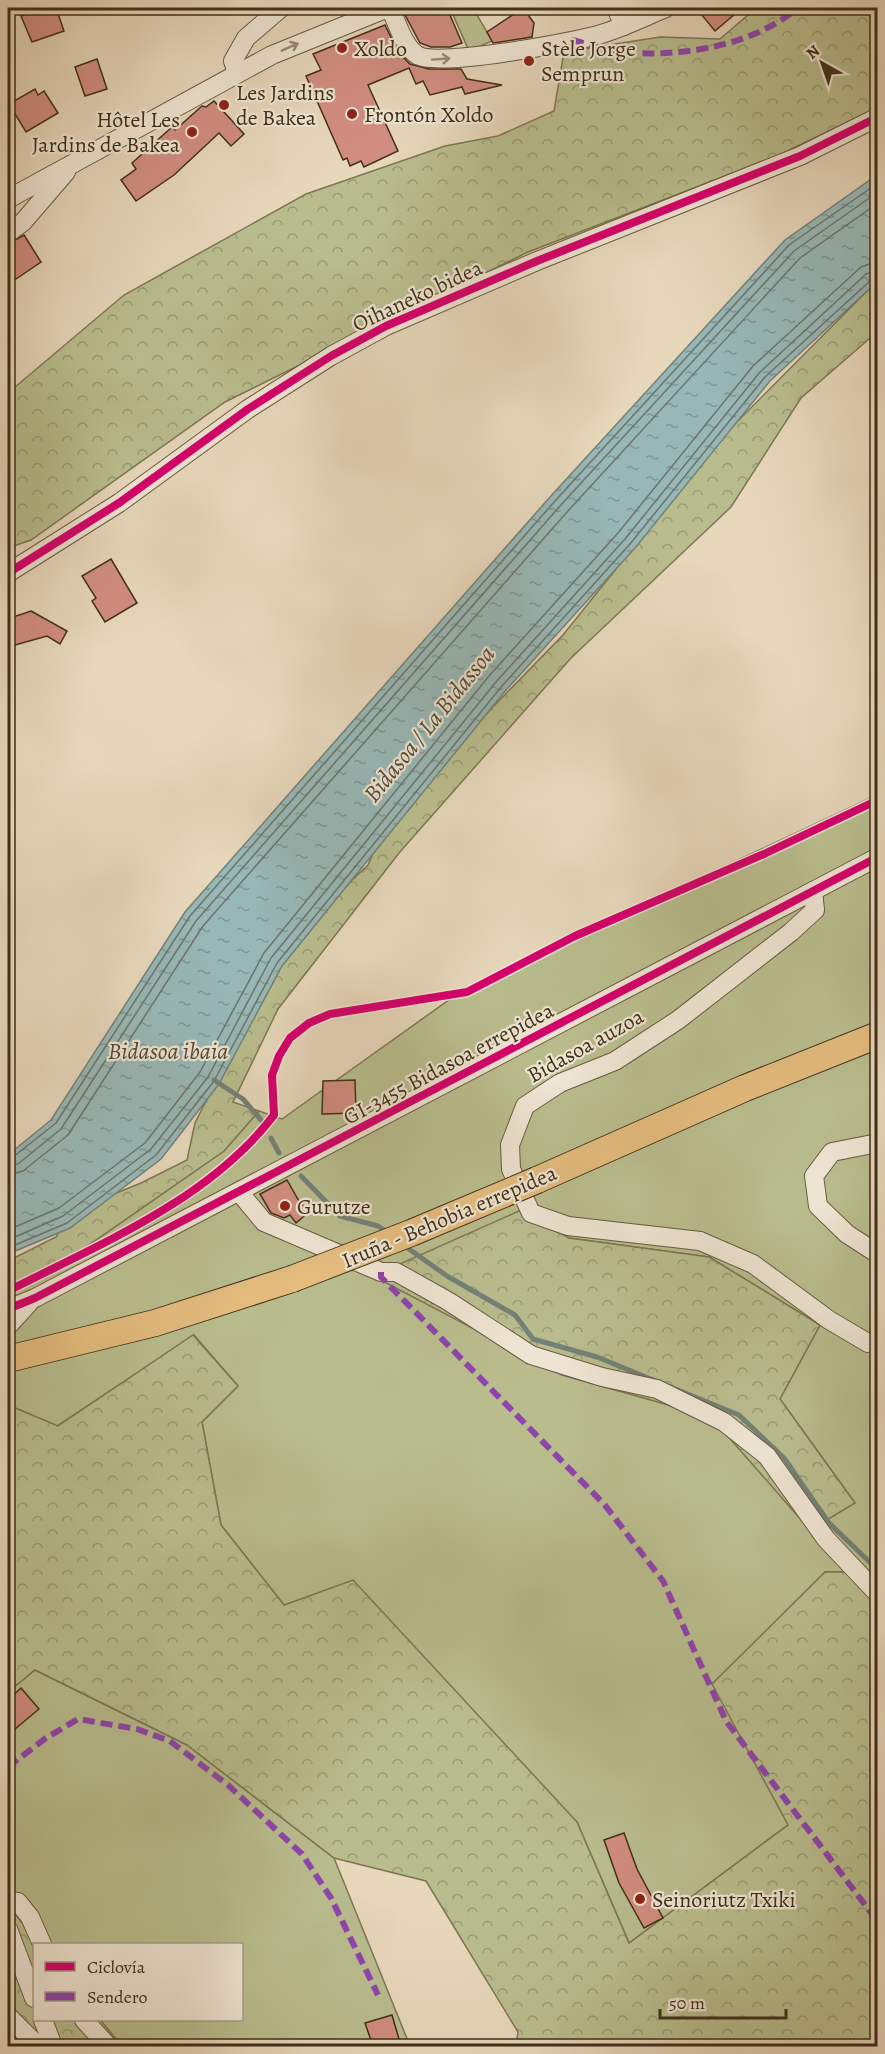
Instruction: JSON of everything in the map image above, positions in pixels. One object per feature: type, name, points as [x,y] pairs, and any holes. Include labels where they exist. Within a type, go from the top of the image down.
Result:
[{"type":"highway","name":"Iruña - Behobia errepidea","points":[[8,1359],[155,1323],[292,1279],[411,1233],[746,1088],[878,1035]]},
{"type":"street","points":[[237,73],[233,61],[246,38],[281,8]]},
{"type":"street","points":[[8,199],[237,73],[321,33],[389,8],[406,43],[417,55],[431,60],[532,47],[597,35],[666,8]]},
{"type":"street","points":[[616,8],[624,26]]},
{"type":"street","name":"Oihaneko bidea","points":[[8,573],[119,503],[258,404],[331,356],[386,326],[537,261],[800,156],[878,117]]},
{"type":"street","points":[[8,233],[23,222],[74,163]]},
{"type":"street","name":"GI-3455 Bidasoa errepidea","points":[[35,1298],[240,1193],[878,857]]},
{"type":"street","name":"Bidasoa auzoa","points":[[813,891],[815,910],[791,932],[678,1020],[615,1061],[560,1083],[525,1106],[510,1145],[511,1169],[531,1213],[568,1226],[700,1241],[753,1264],[829,1320],[868,1343],[878,1340]]},
{"type":"street","points":[[878,1143],[832,1152],[814,1176],[818,1206],[847,1234],[878,1254]]},
{"type":"street","points":[[240,1193],[264,1222],[381,1272],[396,1272],[448,1301],[531,1355],[602,1377],[657,1389],[724,1422],[766,1456],[826,1539],[878,1594]]},
{"type":"street","points":[[8,1309],[35,1298]]},
{"type":"street","points":[[8,1326],[35,1298]]},
{"type":"street","points":[[8,1905],[10,1901],[18,1902],[30,1917],[42,1943]]},
{"type":"street","points":[[8,1929],[33,1995]]},
{"type":"street","points":[[8,2016],[38,2046]]},
{"type":"street","points":[[44,2021],[53,2046]]},
{"type":"street","points":[[86,2021],[108,2046]]},
{"type":"green space","points":[[450,8],[473,8],[492,41],[469,51]]},
{"type":"green space","points":[[756,8],[877,8],[877,108],[777,156],[528,252],[225,402],[31,540],[8,548],[8,393],[124,295],[306,194],[445,146],[498,136],[554,111],[564,52],[660,37],[720,39]]},
{"type":"green space","points":[[877,281],[877,332],[801,398],[731,507],[571,658],[399,853],[278,1009],[233,1102],[259,1111],[224,1151],[70,1258],[8,1286],[8,1261],[56,1237],[70,1212],[141,1183],[187,1160],[195,1123],[240,1034],[297,932],[368,865],[390,813],[563,635],[722,437]]},
{"type":"green space","points":[[877,795],[877,1572],[825,1572],[788,1825],[629,1943],[577,1822],[284,1605],[221,1525],[202,1422],[238,1386],[194,1335],[57,1426],[8,1405],[8,1286],[70,1258],[224,1151],[259,1111],[282,1119],[467,987]],"holes":[[[519,1211],[569,1238],[709,1257],[820,1325],[780,1399],[855,1503],[711,1417]]]},
{"type":"green space","points":[[519,1211],[569,1238],[709,1257],[820,1325],[780,1399],[855,1503],[810,1530],[711,1417],[562,1375],[373,1276]]},
{"type":"green space","points":[[193,1335],[238,1386],[202,1422],[221,1525],[284,1605],[353,1580],[577,1822],[629,1943],[788,1825],[712,1684],[825,1572],[877,1572],[877,2046],[516,2046],[518,2032],[426,1881],[334,1858],[187,1745],[35,1670],[8,1692],[8,1405],[58,1426]]},
{"type":"green space","points":[[35,1670],[187,1745],[334,1858],[410,2046],[122,2046],[101,2021],[243,2021],[243,1943],[38,1943],[8,1905],[8,1692]]},
{"type":"green space","points":[[8,1905],[38,1943],[33,1943],[33,2021],[101,2021],[122,2046],[8,2046]]},
{"type":"water","name":"Bidasoa ibaia","points":[[877,175],[877,282],[770,381],[635,548],[506,690],[282,966],[219,1084],[161,1159],[70,1228],[8,1254],[8,1155],[51,1120],[185,912],[550,497],[785,240]]},
{"type":"building","points":[[45,8],[56,8],[64,31],[32,42],[21,16]]},
{"type":"building","points":[[422,8],[447,8],[462,43],[450,47],[431,47],[420,43],[405,15]]},
{"type":"building","points":[[523,8],[534,23],[532,37],[493,43],[487,32]]},
{"type":"building","points":[[709,8],[742,8],[715,31],[701,14]]},
{"type":"building","name":"Frontón Xoldo","points":[[385,25],[398,52],[410,64],[429,69],[461,69],[467,79],[502,85],[465,94],[462,87],[430,95],[423,81],[416,84],[409,68],[368,85],[398,151],[364,167],[361,161],[350,166],[347,158],[343,160],[306,76],[321,70],[313,54]]},
{"type":"building","points":[[97,59],[107,89],[85,96],[75,67]]},
{"type":"building","points":[[35,89],[38,95],[44,91],[58,113],[26,132],[9,104]]},
{"type":"building","points":[[214,101],[244,134],[231,146],[219,133],[174,175],[136,201],[121,180],[136,169],[132,163],[172,127],[175,130],[202,106],[206,107]]},
{"type":"building","points":[[24,235],[41,262],[13,281],[8,273],[8,244]]},
{"type":"building","points":[[111,559],[137,603],[105,622],[92,601],[96,598],[82,576]]},
{"type":"building","points":[[31,611],[67,631],[60,644],[47,636],[8,647],[10,618]]},
{"type":"building","points":[[355,1080],[356,1113],[322,1114],[323,1081]]},
{"type":"building","name":"Gurutze","points":[[287,1180],[299,1201],[309,1212],[296,1223],[290,1215],[284,1218],[271,1213],[260,1194]]},
{"type":"building","points":[[21,1688],[39,1709],[8,1735],[8,1700]]},
{"type":"building","points":[[624,1833],[637,1869],[663,1918],[644,1928],[619,1883],[604,1840]]},
{"type":"building","points":[[392,2015],[401,2046],[373,2046],[365,2023]]},
{"type":"waterway","points":[[214,1080],[243,1099],[261,1120]]},
{"type":"waterway","points":[[271,1138],[279,1153]]},
{"type":"waterway","points":[[301,1176],[340,1216],[378,1226],[388,1233]]},
{"type":"waterway","points":[[402,1244],[447,1276],[515,1315],[533,1339],[597,1357],[739,1415],[784,1458],[829,1523],[878,1570]]},
{"type":"marked path","points":[[572,40],[621,52],[690,51],[737,40],[759,32],[797,8]]},
{"type":"marked path","points":[[381,1272],[381,1277],[604,1504],[663,1581],[726,1721],[878,1922]]},
{"type":"marked path","points":[[8,1767],[46,1738],[78,1719],[137,1729],[170,1741],[228,1785],[302,1854],[331,1898],[378,1995]]},
{"type":"marked path","points":[[8,1896],[10,1901]]},
{"type":"cycle path","points":[[8,573],[119,503],[248,409],[331,356],[386,326],[537,261],[800,156],[878,117]]},
{"type":"cycle path","points":[[8,1291],[151,1217],[186,1196],[218,1172],[248,1145],[274,1115],[272,1075],[279,1056],[290,1038],[309,1023],[330,1014],[467,992],[575,936],[764,854],[878,800]]},
{"type":"cycle path","points":[[8,1309],[35,1298],[878,857]]},
{"type":"place","name":"Xoldo","points":[[342,48]]},
{"type":"place","name":"Stèle Jorge Semprun","points":[[529,61]]},
{"type":"place","name":"Les Jardins de Bakea","points":[[224,105]]},
{"type":"place","name":"Frontón Xoldo","points":[[352,114]]},
{"type":"place","name":"Hôtel Les Jardins de Bakea","points":[[192,132]]},
{"type":"place","name":"Gurutze","points":[[285,1206]]},
{"type":"place","name":"Seinoriutz Txiki","points":[[640,1899]]},
{"type":"water label","name":"Bidasoa / La Bidassoa","points":[[429,724]]}]
